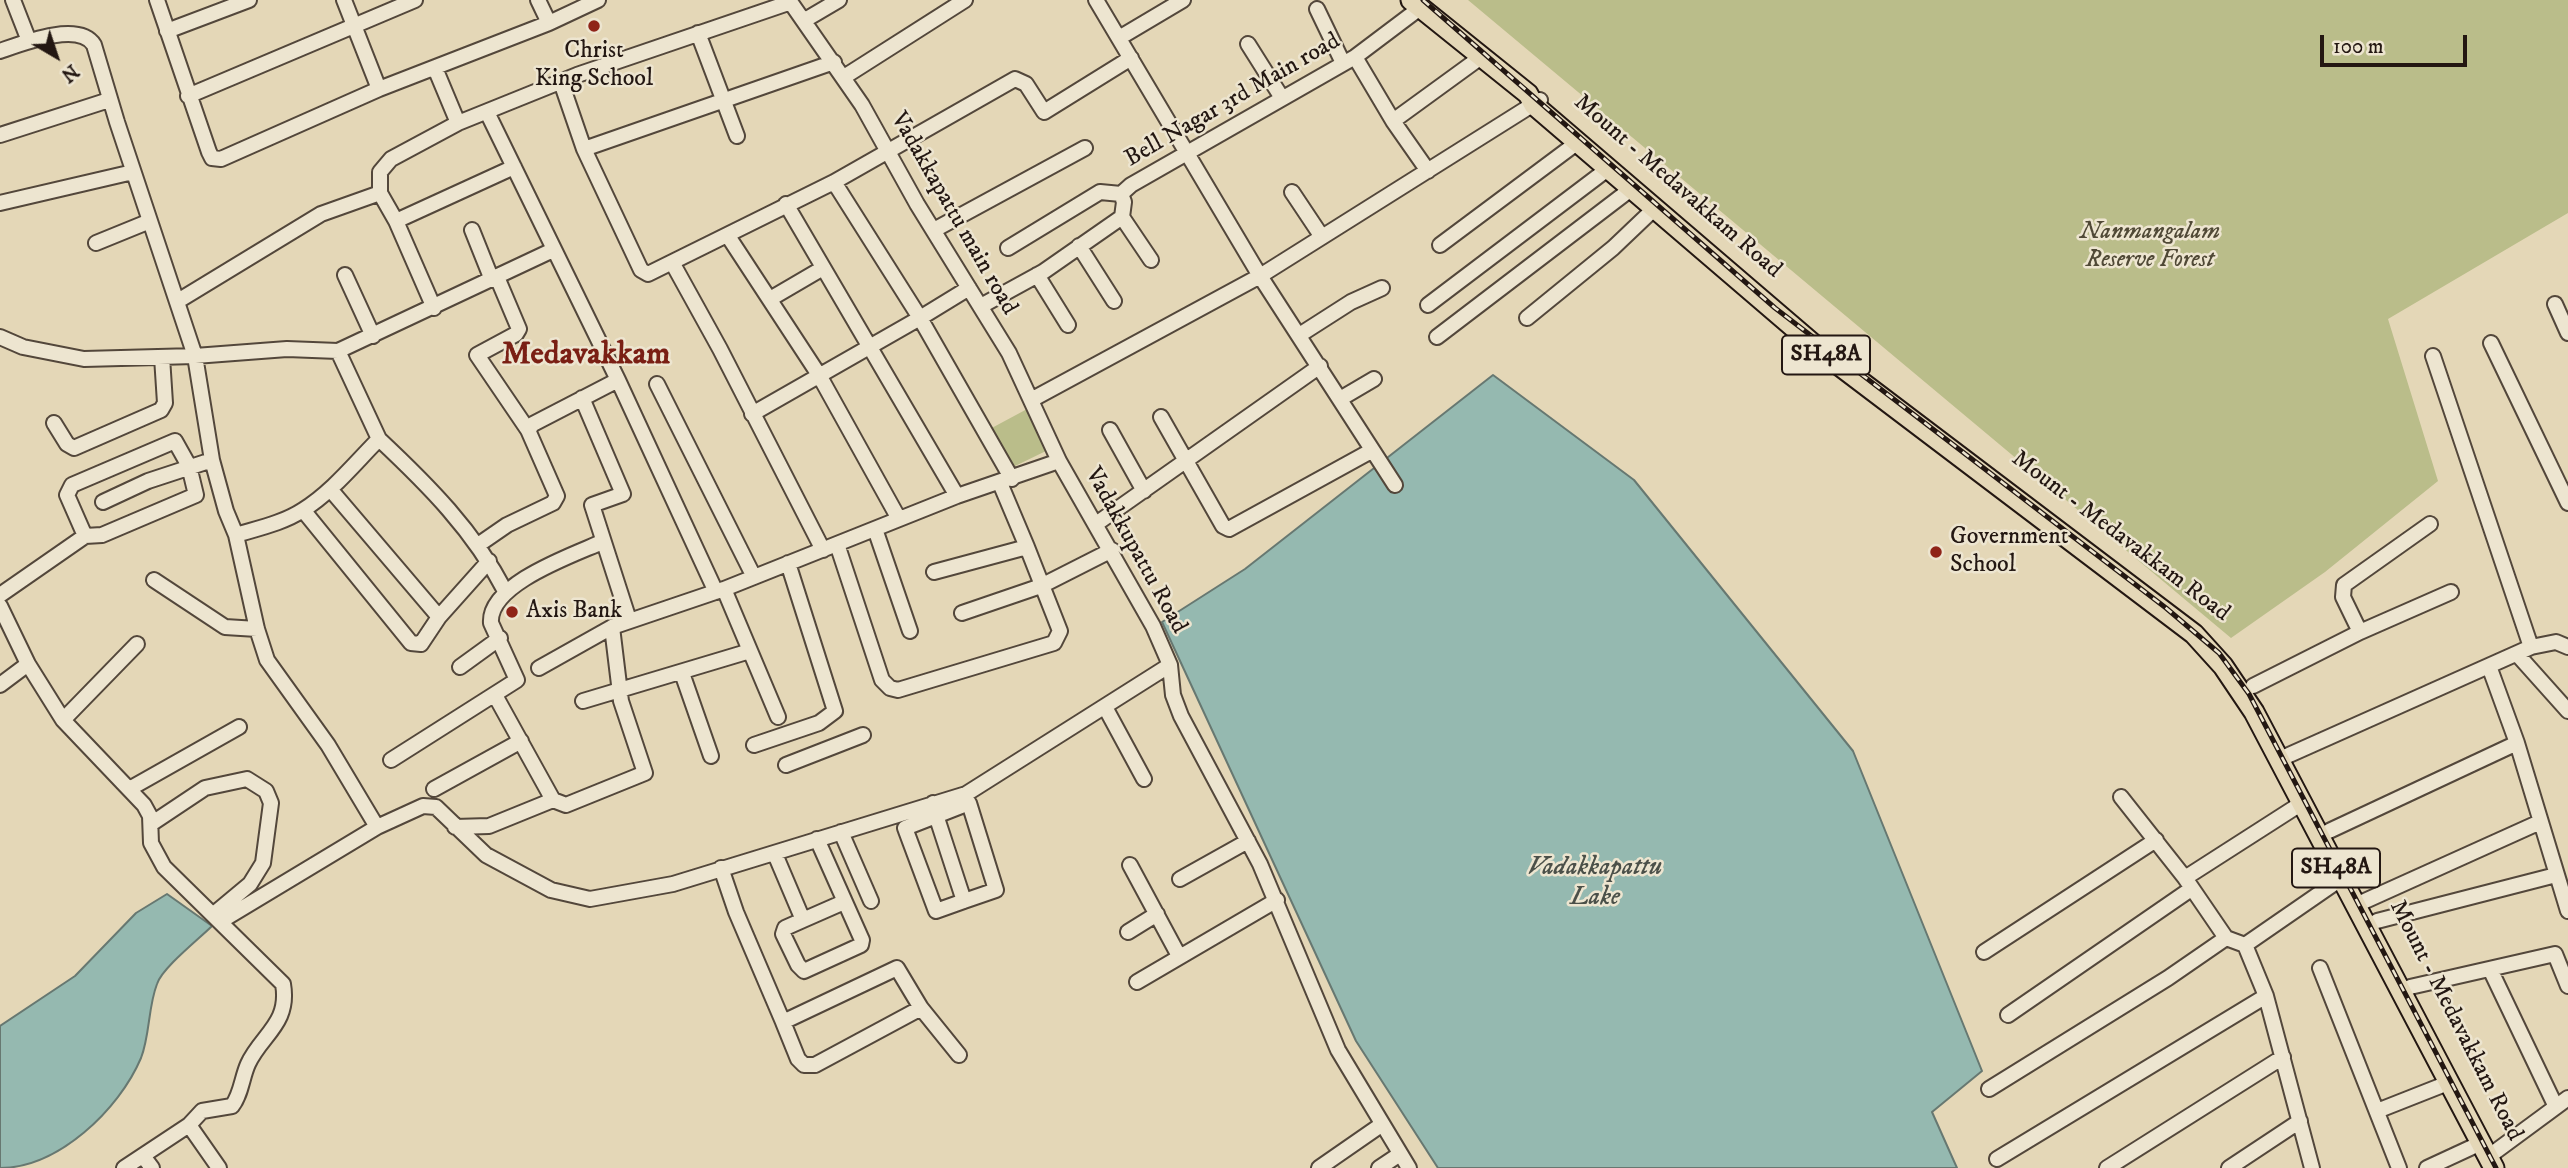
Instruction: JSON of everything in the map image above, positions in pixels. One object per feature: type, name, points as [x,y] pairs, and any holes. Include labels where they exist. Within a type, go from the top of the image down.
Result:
[{"type":"main road","name":"SH48A","points":[[1415,4],[1534,100],[1631,189],[1827,356],[2143,594],[2212,651],[2284,758],[2302,803],[2342,878],[2360,903],[2448,1083],[2492,1157]]},
{"type":"main road","name":"Mount - Medavakkam Road","points":[[1534,100],[1776,307],[2051,517],[2101,550],[2203,627],[2226,648],[2253,686],[2284,758],[2329,831],[2360,903],[2377,921],[2492,1157]]},
{"type":"street","points":[[13,0],[29,41]]},
{"type":"street","points":[[157,0],[188,96],[212,158],[221,159],[380,89],[549,23],[598,0]]},
{"type":"street","points":[[167,31],[247,0]]},
{"type":"street","points":[[344,0],[380,89]]},
{"type":"street","points":[[188,96],[355,23],[415,0]]},
{"type":"street","points":[[538,0],[549,23]]},
{"type":"street","points":[[805,20],[839,0]]},
{"type":"street","points":[[844,77],[965,0]]},
{"type":"street","points":[[1096,0],[1185,153],[1261,276],[1301,334],[1371,451],[1395,485]]},
{"type":"street","points":[[1119,38],[1183,0]]},
{"type":"street","points":[[434,308],[396,221],[380,193],[380,172],[391,159],[458,123],[561,82],[790,1]]},
{"type":"street","name":"Vadakkapattu main road","points":[[790,1],[844,77],[1009,353],[1059,461]]},
{"type":"street","name":"Bell Nagar 3rd Main road","points":[[1122,216],[1124,202],[1121,194],[1185,153],[1349,60],[1415,4]]},
{"type":"street","points":[[1317,9],[1349,60],[1428,171]]},
{"type":"street","points":[[0,51],[29,41],[81,33],[89,37],[94,45],[109,100],[195,356],[212,460],[226,511],[236,535],[257,629],[267,660],[315,726],[377,827]]},
{"type":"street","points":[[698,33],[737,136]]},
{"type":"street","points":[[1248,44],[1282,98]]},
{"type":"street","points":[[1393,121],[1481,57]]},
{"type":"street","points":[[561,82],[584,149],[641,270],[648,274],[673,264],[786,204],[834,182],[1016,79],[1026,85],[1044,112],[1131,58]]},
{"type":"street","points":[[584,149],[834,62]]},
{"type":"street","points":[[435,68],[458,123]]},
{"type":"street","points":[[0,135],[109,100]]},
{"type":"street","points":[[1031,400],[1261,276],[1428,171],[1534,100]]},
{"type":"street","points":[[487,112],[750,651],[778,717]]},
{"type":"street","points":[[1440,245],[1578,142]]},
{"type":"street","points":[[934,230],[1085,148]]},
{"type":"street","points":[[396,221],[514,167]]},
{"type":"street","points":[[1428,305],[1609,168]]},
{"type":"street","points":[[0,203],[133,172]]},
{"type":"street","points":[[673,264],[752,414],[830,547],[882,681],[898,690],[1054,643],[1060,631],[1041,586],[1006,481],[920,318],[834,182]]},
{"type":"street","points":[[1437,337],[1631,189]]},
{"type":"street","points":[[1008,248],[1100,192],[1121,194]]},
{"type":"street","points":[[1292,192],[1322,237]]},
{"type":"street","points":[[178,301],[250,260],[311,219],[380,193]]},
{"type":"street","points":[[786,204],[957,496]]},
{"type":"street","points":[[1527,318],[1613,248],[1655,208]]},
{"type":"street","points":[[981,306],[1037,275],[1122,216],[1151,260]]},
{"type":"street","points":[[96,243],[150,221]]},
{"type":"street","points":[[472,230],[519,329],[516,334],[477,355],[528,430],[557,496],[553,503],[507,525],[478,545]]},
{"type":"street","points":[[728,236],[819,376],[900,519]]},
{"type":"street","points":[[1079,246],[1114,301]]},
{"type":"street","points":[[0,337],[23,348],[84,359],[195,356],[287,349],[338,351],[553,250]]},
{"type":"street","points":[[770,299],[823,268]]},
{"type":"street","points":[[345,275],[373,336]]},
{"type":"street","points":[[1037,275],[1068,325]]},
{"type":"street","points":[[752,414],[969,288]]},
{"type":"street","points":[[1301,334],[1351,302],[1382,288]]},
{"type":"street","points":[[2555,304],[2568,333]]},
{"type":"street","points":[[2491,343],[2568,503]]},
{"type":"street","points":[[338,351],[379,439],[436,493],[478,545],[505,591]]},
{"type":"street","points":[[2433,356],[2531,647]]},
{"type":"street","points":[[54,423],[67,444],[74,448],[161,410],[165,403],[162,357]]},
{"type":"street","points":[[1096,524],[1320,366]]},
{"type":"street","points":[[1340,399],[1374,379]]},
{"type":"street","points":[[528,430],[533,424],[618,380]]},
{"type":"street","points":[[657,384],[754,577]]},
{"type":"street","points":[[582,398],[623,494],[592,505],[629,620]]},
{"type":"street","points":[[1161,417],[1223,526],[1229,529],[1371,451]]},
{"type":"street","points":[[1111,430],[1144,491]]},
{"type":"street","points":[[236,535],[279,522],[303,510],[330,489],[379,439]]},
{"type":"street","points":[[0,595],[85,536],[102,535],[194,496],[197,492],[189,466],[172,440],[72,485],[67,495],[85,536]]},
{"type":"street","points":[[103,502],[189,466],[212,460]]},
{"type":"street","name":"Vadakkupattu Road","points":[[539,668],[629,620],[720,591],[957,496],[1059,461],[1153,626],[1170,665],[1173,695],[1181,716],[1277,901],[1338,1050],[1409,1168]]},
{"type":"street","points":[[330,489],[439,617]]},
{"type":"street","points":[[303,510],[411,643],[421,644],[439,617],[489,561]]},
{"type":"street","points":[[2360,632],[2343,597],[2344,585],[2430,524]]},
{"type":"street","points":[[875,529],[910,631]]},
{"type":"street","points":[[391,760],[496,696],[517,680],[491,614],[505,591],[602,542]]},
{"type":"street","points":[[934,572],[1027,547]]},
{"type":"street","points":[[962,613],[1041,586],[1112,550]]},
{"type":"street","points":[[754,745],[815,724],[829,718],[835,711],[835,704],[788,563]]},
{"type":"street","points":[[154,580],[225,627],[257,629]]},
{"type":"street","points":[[2253,686],[2360,632],[2451,592]]},
{"type":"street","points":[[0,606],[28,664],[63,720],[131,788],[150,816],[151,843],[164,867],[284,984],[285,994],[275,1028],[249,1060],[237,1100],[232,1106],[202,1111],[148,1162],[124,1168]]},
{"type":"street","points":[[455,827],[489,826],[553,800],[566,804],[645,773],[619,692],[612,627]]},
{"type":"street","points":[[460,667],[500,638]]},
{"type":"street","points":[[63,720],[138,644]]},
{"type":"street","points":[[2284,758],[2531,647],[2562,644],[2568,654]]},
{"type":"street","points":[[583,701],[750,651]]},
{"type":"street","points":[[2516,654],[2568,711]]},
{"type":"street","points":[[0,685],[28,664]]},
{"type":"street","points":[[217,917],[377,827],[410,810],[430,806],[443,813],[472,844],[504,866],[551,890],[577,898],[604,898],[673,884],[841,832],[902,821],[968,798],[1170,665]]},
{"type":"street","points":[[2489,666],[2517,743],[2568,911]]},
{"type":"street","points":[[682,673],[711,756]]},
{"type":"street","points":[[496,696],[553,800]]},
{"type":"street","points":[[1105,707],[1144,779]]},
{"type":"street","points":[[815,724],[822,751]]},
{"type":"street","points":[[131,788],[239,727]]},
{"type":"street","points":[[786,765],[863,735]]},
{"type":"street","points":[[434,789],[520,741]]},
{"type":"street","points":[[2329,831],[2517,743]]},
{"type":"street","points":[[150,824],[205,788],[247,779],[266,790],[271,803],[263,863],[250,884],[217,917]]},
{"type":"street","points":[[2121,796],[2226,937],[2245,945],[2266,996],[2312,1168]]},
{"type":"street","points":[[902,821],[936,911],[996,890],[968,798]]},
{"type":"street","points":[[2008,1014],[2302,803]]},
{"type":"street","points":[[934,809],[964,901]]},
{"type":"street","points":[[2360,903],[2540,822]]},
{"type":"street","points":[[841,832],[871,901]]},
{"type":"street","points":[[817,839],[862,936],[861,944],[804,971],[798,965],[782,931],[844,902]]},
{"type":"street","points":[[1984,952],[2156,840]]},
{"type":"street","points":[[1181,879],[1248,841]]},
{"type":"street","points":[[775,853],[803,920]]},
{"type":"street","points":[[1130,865],[1179,956]]},
{"type":"street","points":[[722,868],[736,912],[798,1059],[804,1065],[815,1065],[921,1009]]},
{"type":"street","points":[[2377,921],[2556,875]]},
{"type":"street","points":[[2245,945],[2342,878]]},
{"type":"street","points":[[1137,982],[1277,901]]},
{"type":"street","points":[[1128,932],[1157,914]]},
{"type":"street","points":[[1989,1089],[2168,978],[2226,937]]},
{"type":"street","points":[[2410,987],[2555,954],[2568,986]]},
{"type":"street","points":[[783,1022],[897,968],[921,1009],[959,1055]]},
{"type":"street","points":[[2320,968],[2399,1168]]},
{"type":"street","points":[[2490,970],[2556,1107]]},
{"type":"street","points":[[1997,1159],[2266,996]]},
{"type":"street","points":[[2107,1168],[2283,1057]]},
{"type":"street","points":[[2377,1111],[2448,1083]]},
{"type":"street","points":[[2427,1168],[2492,1157],[2568,1098]]},
{"type":"street","points":[[2229,1168],[2300,1121]]},
{"type":"street","points":[[189,1125],[219,1168]]},
{"type":"street","points":[[1319,1168],[1381,1125]]},
{"type":"street","points":[[1379,1168],[1400,1154]]},
{"type":"green space","name":"Nanmangalam Reserve Forest","points":[[1468,0],[2568,0],[2568,213],[2388,319],[2438,481],[2325,572],[2231,638]]},
{"type":"green space","points":[[1029,408],[1048,450],[1011,468],[988,430]]},
{"type":"water","name":"Vadakkapattu Lake","points":[[1493,375],[1634,480],[1853,751],[1982,1071],[1932,1112],[1957,1168],[1438,1168],[1356,1041],[1162,622],[1245,569]]},
{"type":"water","points":[[167,894],[212,926],[160,977],[152,1002],[144,1049],[131,1078],[102,1116],[64,1147],[22,1165],[0,1168],[0,1026],[75,976],[136,913]]},
{"type":"railway","points":[[1423,0],[1775,308],[2166,608],[2219,653],[2249,694],[2496,1168]]},
{"type":"place","name":"Christ King School","points":[[594,26]]},
{"type":"place","name":"Government School","points":[[1936,552]]},
{"type":"place","name":"Axis Bank","points":[[512,612]]},
{"type":"district","name":"Medavakkam","points":[[586,356]]}]
